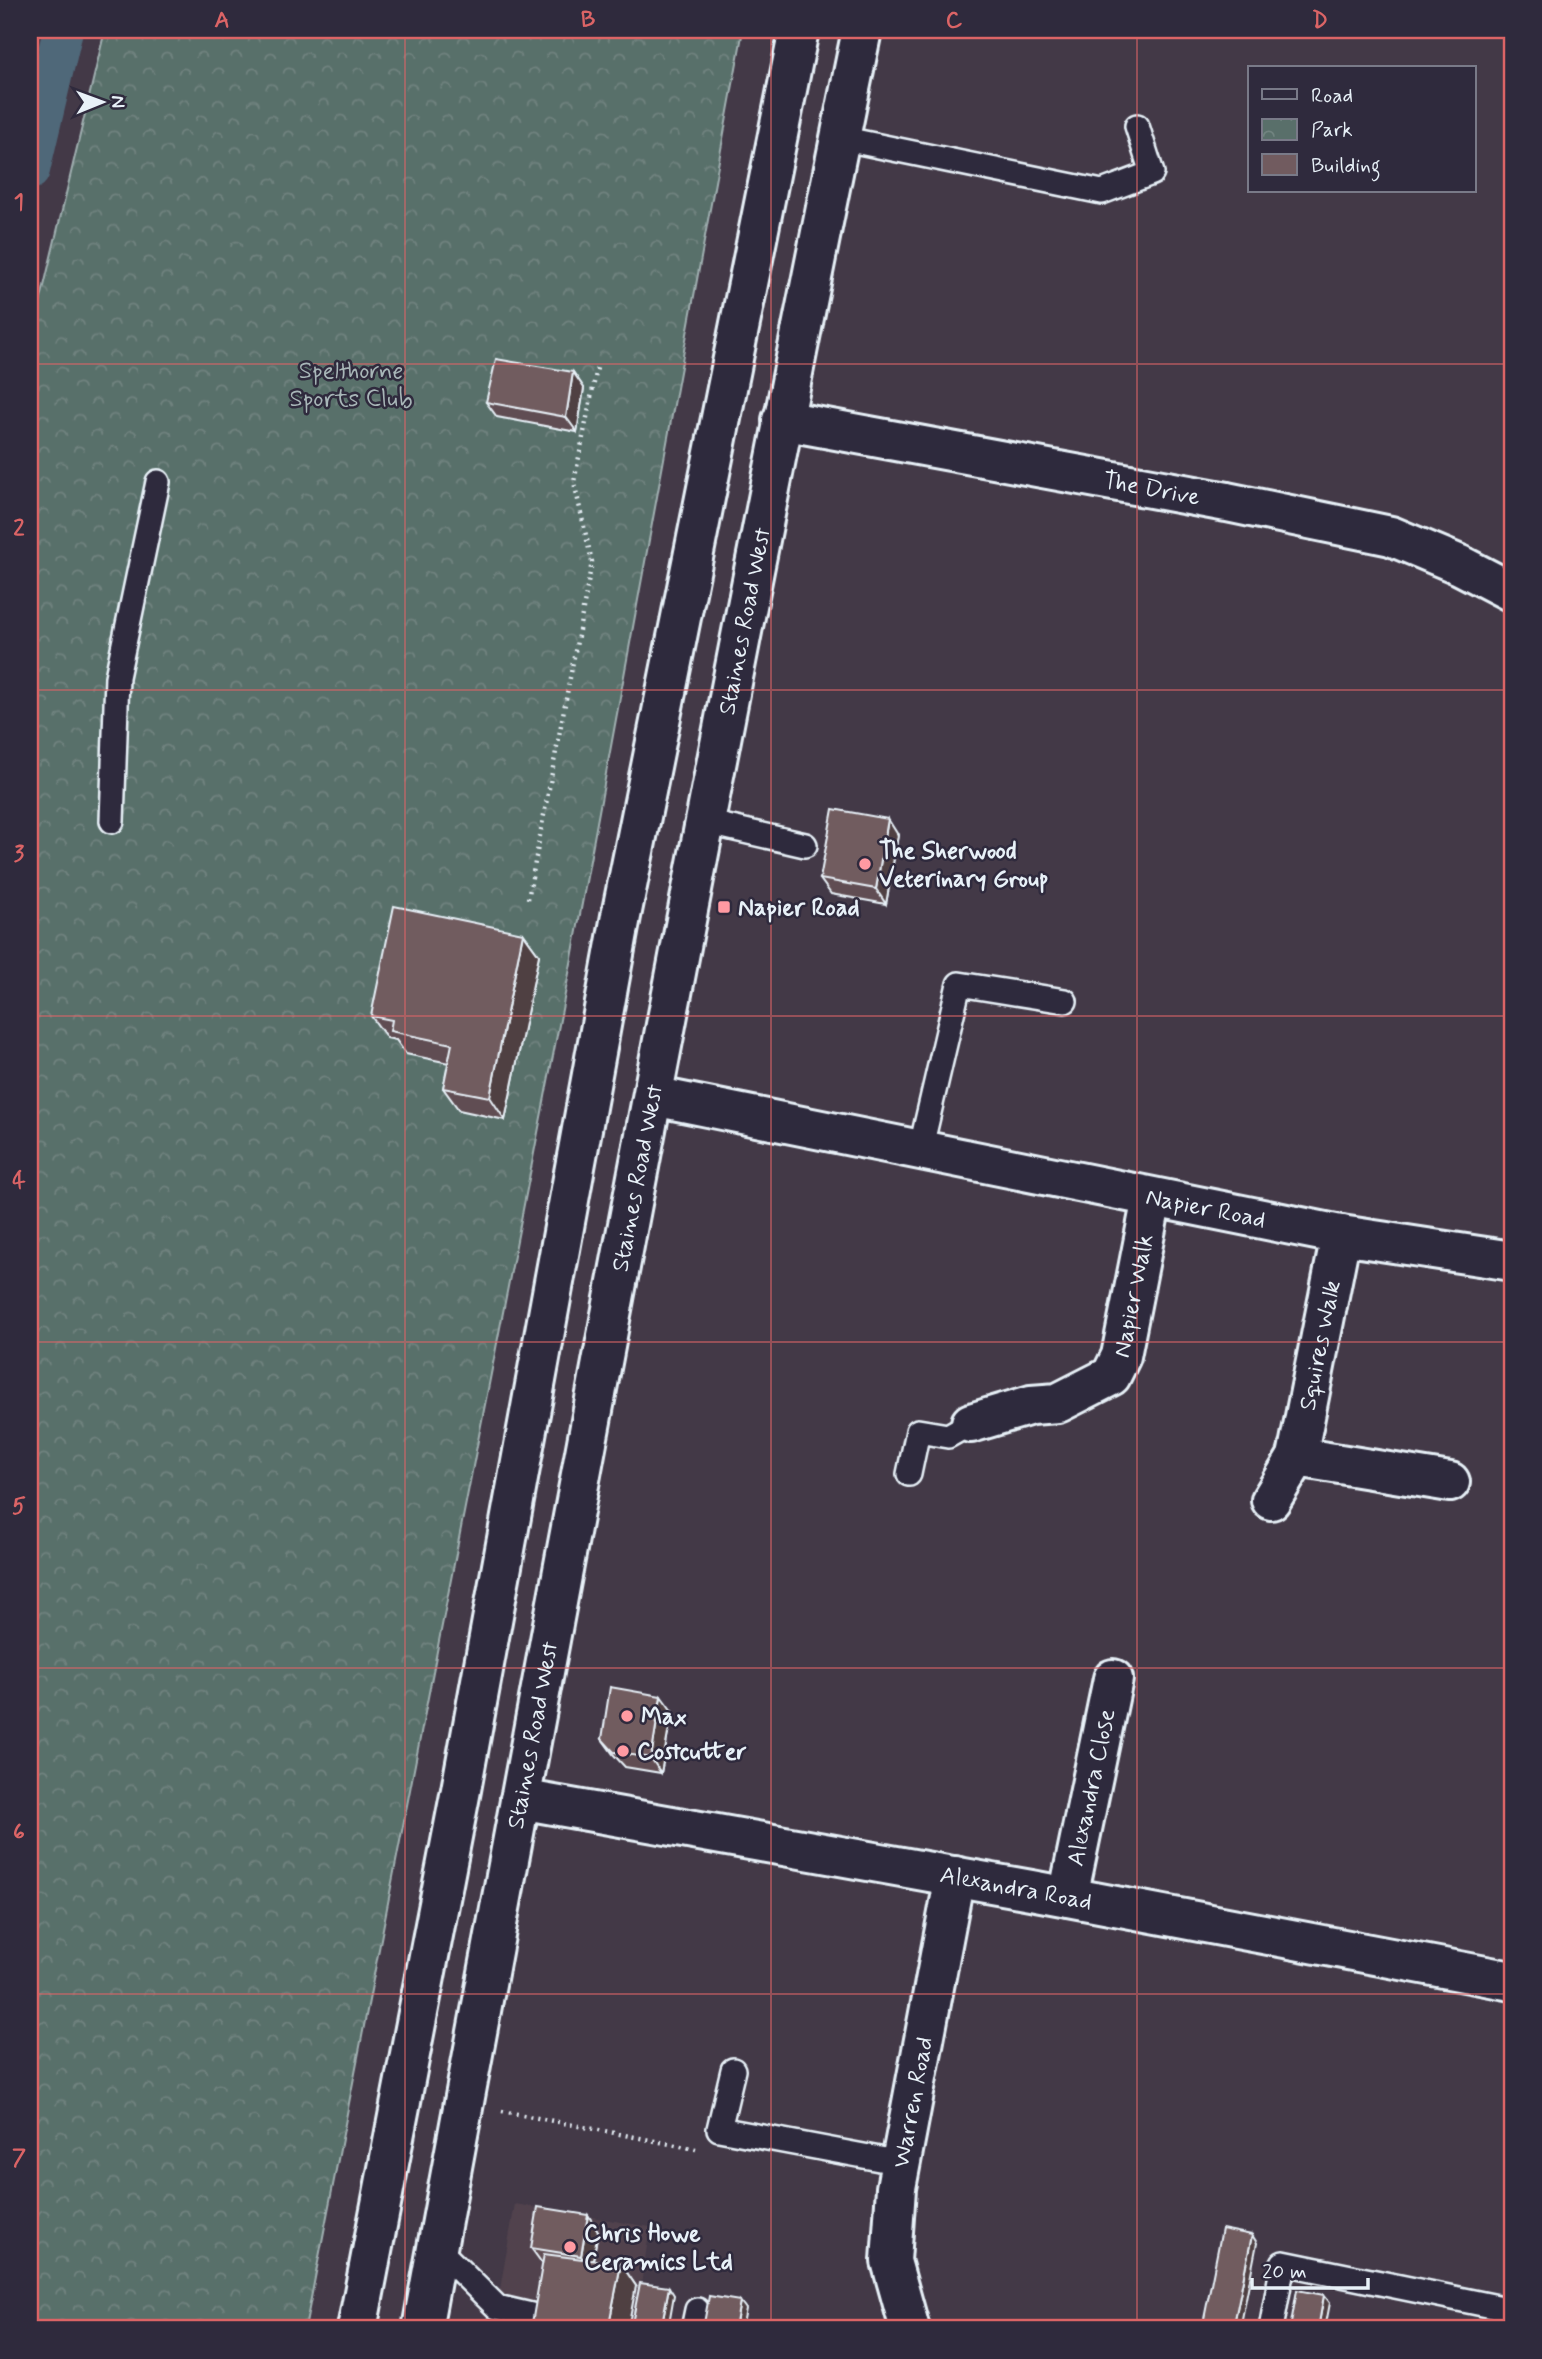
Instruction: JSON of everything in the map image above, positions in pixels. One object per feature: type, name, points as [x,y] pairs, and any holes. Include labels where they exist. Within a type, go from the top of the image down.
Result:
[{"type":"main road","points":[[357,2329],[461,1790],[618,930],[799,30]]},
{"type":"main road","name":"Staines Road West","points":[[422,2329],[705,822],[782,420],[862,30]]},
{"type":"main road","name":"The Drive","points":[[782,420],[1227,502],[1391,536],[1460,565],[1512,592]]},
{"type":"main road","name":"Napier Road","points":[[653,1096],[1341,1235],[1512,1261]]},
{"type":"main road","name":"Napier Walk","points":[[971,1423],[1031,1405],[1058,1403],[1111,1376],[1121,1356],[1152,1198]]},
{"type":"main road","name":"Squires Walk","points":[[1271,1500],[1297,1457],[1341,1235]]},
{"type":"main road","points":[[1297,1457],[1450,1482]]},
{"type":"main road","name":"Alexandra Close","points":[[1068,1897],[1113,1679]]},
{"type":"main road","name":"Alexandra Road","points":[[520,1799],[955,1876],[1512,1981]]},
{"type":"main road","name":"Warren Road","points":[[906,2329],[891,2261],[901,2163],[955,1876]]},
{"type":"lane","points":[[840,138],[1102,192],[1152,173],[1137,126]]},
{"type":"lane","points":[[112,821],[117,677],[158,482]]},
{"type":"lane","points":[[705,822],[805,845]]},
{"type":"lane","points":[[920,1151],[959,984],[1065,1001]]},
{"type":"lane","points":[[909,1474],[918,1431],[948,1436],[971,1423]]},
{"type":"lane","points":[[733,2070],[719,2129],[901,2163]]},
{"type":"lane","points":[[437,2248],[497,2307],[531,2315],[528,2329]]},
{"type":"lane","points":[[1271,2329],[1283,2263],[1512,2310]]},
{"type":"path","points":[[528,899],[592,562],[574,482],[597,368]]},
{"type":"path","points":[[464,2103],[701,2150]]},
{"type":"shaded area","points":[[515,2204],[650,2227],[634,2329],[493,2329]]},
{"type":"green space","name":"Spelthorne Sports Club","points":[[105,30],[743,30],[572,958],[305,2329],[30,2329],[30,345]]},
{"type":"building","points":[[496,359],[573,372],[566,417],[486,402]]},
{"type":"building","name":"The Sherwood Veterinary Group","points":[[833,809],[888,819],[876,889],[820,879]]},
{"type":"building","points":[[394,906],[523,933],[490,1097],[443,1088],[452,1044],[390,1031],[392,1020],[371,1016]]},
{"type":"building","points":[[610,1687],[661,1696],[651,1758],[614,1752],[602,1739]]},
{"type":"building","points":[[538,2207],[588,2215],[581,2256],[531,2248]]},
{"type":"building","points":[[1222,2229],[1252,2235],[1233,2329],[1202,2329]]},
{"type":"building","points":[[544,2254],[621,2264],[608,2329],[531,2329]]},
{"type":"building","points":[[640,2283],[669,2287],[661,2329],[631,2329]]},
{"type":"building","points":[[1297,2290],[1324,2295],[1318,2329],[1290,2329]]},
{"type":"building","points":[[709,2296],[740,2301],[735,2329],[703,2329]]},
{"type":"waterway","points":[[30,170],[63,30]]},
{"type":"place","name":"The Sherwood Veterinary Group","points":[[865,864]]},
{"type":"place","name":"Napier Road","points":[[724,907]]},
{"type":"place","name":"Max","points":[[627,1716]]},
{"type":"place","name":"Costcutter","points":[[623,1751]]},
{"type":"place","name":"Chris Howe Ceramics Ltd","points":[[570,2247]]}]
